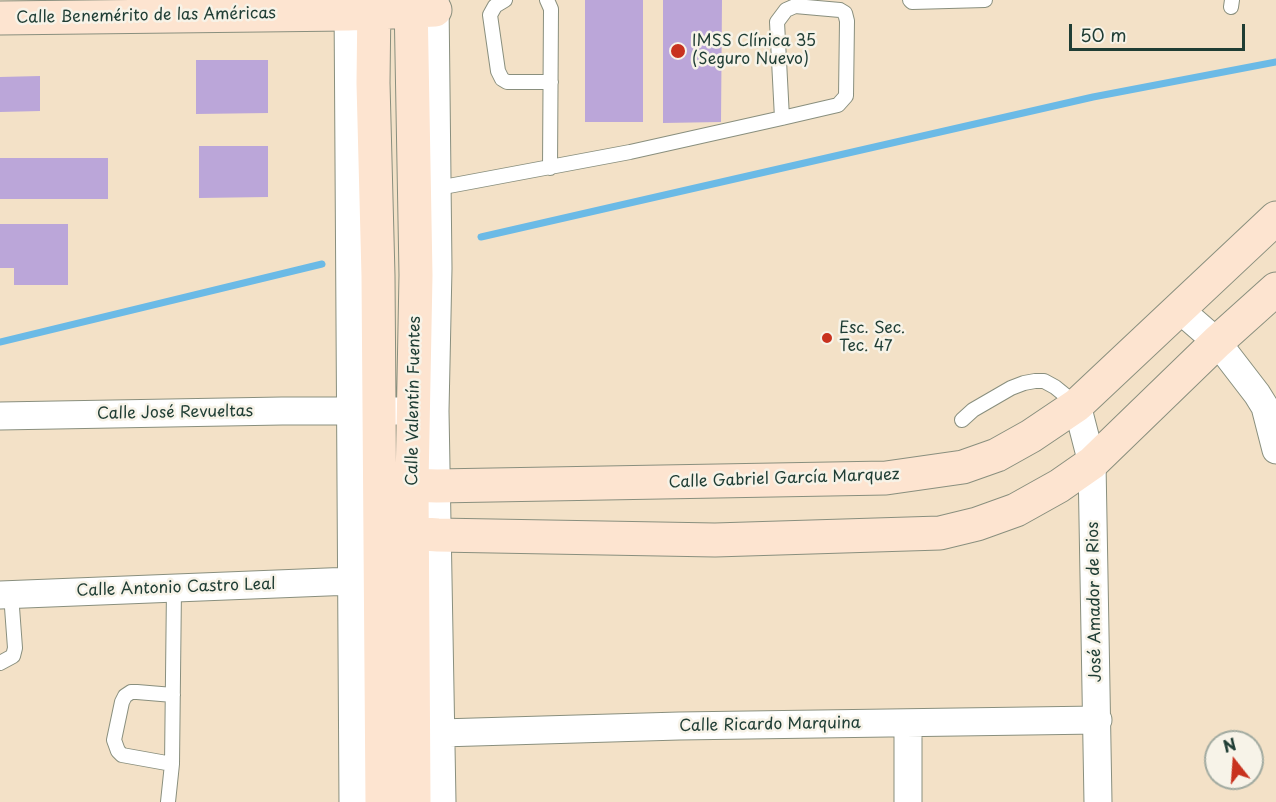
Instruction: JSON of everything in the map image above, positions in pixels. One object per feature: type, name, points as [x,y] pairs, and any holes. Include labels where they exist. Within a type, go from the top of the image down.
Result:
[{"type":"street","name":"Calle Benemérito de las Américas","points":[[0,18],[423,5]]},
{"type":"street","name":"Calle Valentín Fuentes","points":[[414,802],[426,534],[425,411],[413,341],[427,272],[430,198],[423,5]]},
{"type":"street","name":"Calle Valentín Fuentes","points":[[361,6],[373,84],[364,203],[365,412],[380,484],[382,802]]},
{"type":"street","name":"Calle Gabriel García Marquez","points":[[380,484],[886,478],[963,467],[997,455],[1031,436],[1077,405],[1276,218]]},
{"type":"street","points":[[380,531],[715,540],[940,533],[976,524],[1016,510],[1059,486],[1092,463],[1216,342],[1276,289]]},
{"type":"street","points":[[1179,309],[1216,342],[1257,393],[1272,427],[1276,450]]},
{"type":"street","name":"José Amador de Rios","points":[[1077,405],[1092,463],[1098,802]]},
{"type":"street","name":"Calle José Revueltas","points":[[0,416],[425,411]]},
{"type":"street","points":[[353,802],[352,581],[365,412]]},
{"type":"street","points":[[426,534],[441,733],[442,802]]},
{"type":"street","name":"Calle Antonio Castro Leal","points":[[5,595],[352,581]]},
{"type":"street","name":"Calle Ricardo Marquina","points":[[441,733],[679,726],[1098,720]]},
{"type":"street","points":[[908,724],[908,802]]},
{"type":"lane","points":[[505,0],[495,6],[490,15],[498,71],[502,79],[507,82],[551,82]]},
{"type":"lane","points":[[547,0],[551,9],[550,168]]},
{"type":"lane","points":[[910,0],[912,2],[985,0]]},
{"type":"lane","points":[[430,198],[550,168],[630,152],[782,118],[838,105],[846,96],[847,21],[845,13],[840,10],[795,6],[786,10],[777,22],[782,118]]},
{"type":"lane","points":[[962,420],[973,410],[1024,382],[1044,381],[1077,405]]},
{"type":"lane","points":[[168,802],[172,764],[174,588]]},
{"type":"lane","points":[[0,663],[13,656],[15,648],[5,595]]},
{"type":"lane","points":[[172,764],[122,755],[114,740],[125,696],[131,692],[173,695]]},
{"type":"building","points":[[585,0],[643,0],[643,122],[585,122]]},
{"type":"building","points":[[663,0],[722,0],[721,122],[663,123]]},
{"type":"building","points":[[196,60],[268,60],[268,113],[196,114]]},
{"type":"building","points":[[40,76],[40,111],[0,112],[0,77]]},
{"type":"building","points":[[199,146],[268,146],[268,197],[199,198]]},
{"type":"building","points":[[0,158],[108,158],[108,199],[0,199]]},
{"type":"building","points":[[0,224],[68,224],[68,285],[14,285],[14,268],[0,268]]},
{"type":"waterway","points":[[481,237],[1093,97],[1276,62]]},
{"type":"waterway","points":[[0,342],[322,264]]},
{"type":"place","name":"IMSS Clínica 35 (Seguro Nuevo)","points":[[678,51]]},
{"type":"place","name":"Esc. Sec. Tec. 47","points":[[827,338]]}]
